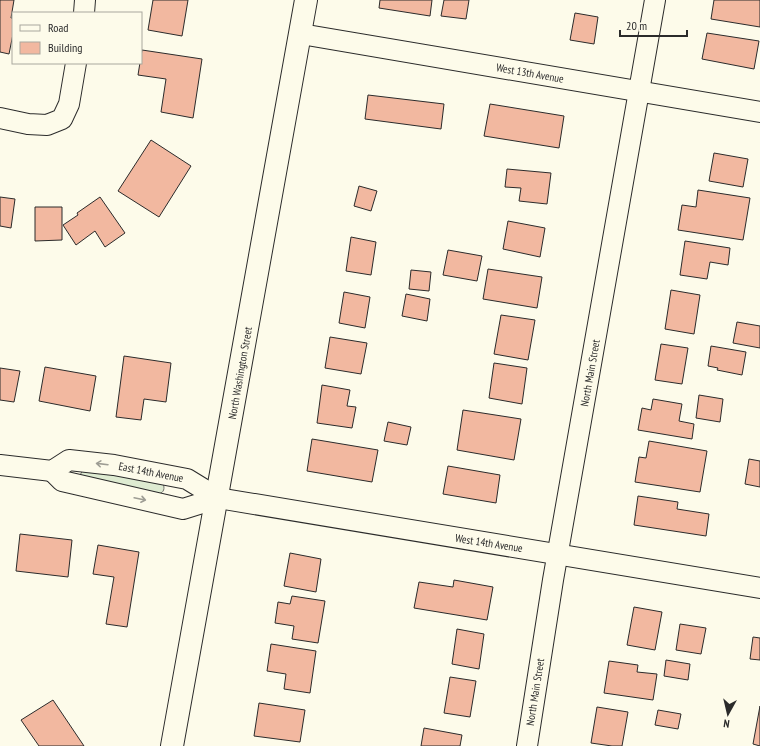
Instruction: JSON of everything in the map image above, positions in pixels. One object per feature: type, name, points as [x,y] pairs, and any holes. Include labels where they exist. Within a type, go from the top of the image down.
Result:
[{"type":"main road","name":"North Washington Street","points":[[172,746],[218,498],[306,0]]},
{"type":"street","points":[[84,12],[85,0]]},
{"type":"street","name":"North Main Street","points":[[527,746],[558,554],[655,0]]},
{"type":"street","name":"West 13th Avenue","points":[[301,34],[760,112]]},
{"type":"street","points":[[0,118],[28,124],[47,125],[62,119],[69,104],[76,64]]},
{"type":"street","name":"East 14th Avenue","points":[[52,471],[69,460],[114,465],[187,479],[218,498]]},
{"type":"street","points":[[0,465],[52,471],[62,481],[183,508],[218,498]]},
{"type":"street","name":"West 14th Avenue","points":[[218,498],[760,588]]},
{"type":"green space","points":[[83,470],[163,483],[164,490],[159,494],[80,477]]},
{"type":"building","points":[[0,0],[14,0],[11,18],[12,39],[9,54],[0,52]]},
{"type":"building","points":[[153,0],[188,0],[182,36],[148,30]]},
{"type":"building","points":[[380,0],[432,0],[430,16],[379,8]]},
{"type":"building","points":[[444,0],[469,0],[466,19],[441,16]]},
{"type":"building","points":[[714,0],[760,0],[760,27],[711,19]]},
{"type":"building","points":[[575,13],[598,17],[594,44],[570,40]]},
{"type":"building","points":[[707,33],[759,41],[754,69],[702,59]]},
{"type":"building","points":[[142,50],[202,59],[193,118],[161,112],[166,79],[138,75],[140,64],[142,64]]},
{"type":"building","points":[[368,95],[444,104],[441,129],[365,119]]},
{"type":"building","points":[[490,104],[564,116],[559,148],[484,136]]},
{"type":"building","points":[[151,140],[191,166],[159,217],[118,191]]},
{"type":"building","points":[[714,153],[748,159],[743,187],[709,181]]},
{"type":"building","points":[[507,169],[551,173],[547,204],[519,201],[521,188],[505,187]]},
{"type":"building","points":[[359,186],[377,191],[371,211],[354,206]]},
{"type":"building","points":[[698,190],[750,198],[743,240],[678,230],[682,205],[696,207]]},
{"type":"building","points":[[0,197],[15,199],[11,228],[0,226]]},
{"type":"building","points":[[100,197],[125,233],[105,247],[95,231],[76,245],[63,225]]},
{"type":"building","points":[[35,207],[62,207],[62,240],[35,241]]},
{"type":"building","points":[[508,221],[545,228],[540,257],[503,249]]},
{"type":"building","points":[[351,237],[376,242],[371,275],[346,271]]},
{"type":"building","points":[[685,241],[730,248],[728,265],[710,262],[707,279],[680,275]]},
{"type":"building","points":[[448,250],[482,256],[477,281],[443,275]]},
{"type":"building","points":[[488,269],[542,277],[537,308],[483,299]]},
{"type":"building","points":[[411,270],[431,272],[429,291],[409,289]]},
{"type":"building","points":[[671,290],[700,295],[694,334],[665,329]]},
{"type":"building","points":[[344,292],[370,297],[365,328],[339,323]]},
{"type":"building","points":[[406,294],[430,299],[427,321],[402,316]]},
{"type":"building","points":[[501,315],[535,320],[528,360],[494,354]]},
{"type":"building","points":[[737,322],[760,326],[760,348],[733,343]]},
{"type":"building","points":[[330,337],[367,343],[361,374],[325,368]]},
{"type":"building","points":[[661,344],[688,348],[682,384],[655,380]]},
{"type":"building","points":[[711,346],[746,352],[742,375],[717,370],[718,368],[708,366]]},
{"type":"building","points":[[124,356],[171,363],[166,402],[144,399],[141,420],[116,417]]},
{"type":"building","points":[[494,363],[527,368],[522,404],[489,398]]},
{"type":"building","points":[[45,367],[96,376],[90,411],[39,401]]},
{"type":"building","points":[[0,368],[20,371],[14,402],[0,400]]},
{"type":"building","points":[[322,385],[350,390],[347,406],[356,407],[352,428],[317,423]]},
{"type":"building","points":[[699,395],[723,399],[720,422],[696,418]]},
{"type":"building","points":[[653,399],[682,404],[679,421],[694,424],[692,439],[638,430],[642,408],[651,410]]},
{"type":"building","points":[[463,410],[521,419],[514,460],[457,450]]},
{"type":"building","points":[[388,422],[411,427],[407,445],[384,441]]},
{"type":"building","points":[[312,439],[378,450],[372,482],[307,471]]},
{"type":"building","points":[[649,441],[707,451],[700,492],[635,482],[639,457],[646,458]]},
{"type":"building","points":[[749,459],[760,461],[760,487],[745,484]]},
{"type":"building","points":[[448,466],[500,475],[496,503],[443,494]]},
{"type":"building","points":[[638,496],[678,502],[677,509],[709,514],[706,536],[634,525]]},
{"type":"building","points":[[20,534],[72,540],[68,577],[16,571]]},
{"type":"building","points":[[98,545],[139,552],[127,627],[106,624],[114,577],[93,574]]},
{"type":"building","points":[[290,553],[321,559],[316,592],[284,586]]},
{"type":"building","points":[[454,580],[493,587],[487,620],[414,608],[419,582],[453,587]]},
{"type":"building","points":[[292,596],[325,601],[318,643],[292,639],[294,626],[275,623],[278,602],[290,604]]},
{"type":"building","points":[[634,607],[662,612],[655,650],[627,645]]},
{"type":"building","points":[[680,624],[706,628],[701,654],[676,650]]},
{"type":"building","points":[[457,629],[484,634],[479,669],[452,664]]},
{"type":"building","points":[[753,637],[760,638],[760,660],[750,659]]},
{"type":"building","points":[[271,644],[316,651],[310,693],[284,689],[286,674],[267,671]]},
{"type":"building","points":[[666,660],[690,664],[688,680],[664,676]]},
{"type":"building","points":[[609,661],[638,665],[637,672],[657,674],[653,700],[604,693]]},
{"type":"building","points":[[450,677],[476,681],[470,717],[444,713]]},
{"type":"building","points":[[53,700],[84,746],[39,746],[21,720]]},
{"type":"building","points":[[259,703],[305,710],[300,742],[254,736]]},
{"type":"building","points":[[760,706],[760,746],[753,744]]},
{"type":"building","points":[[597,707],[628,712],[622,746],[591,743]]},
{"type":"building","points":[[658,710],[681,714],[678,729],[655,725]]},
{"type":"building","points":[[424,728],[462,735],[460,746],[421,746]]}]
